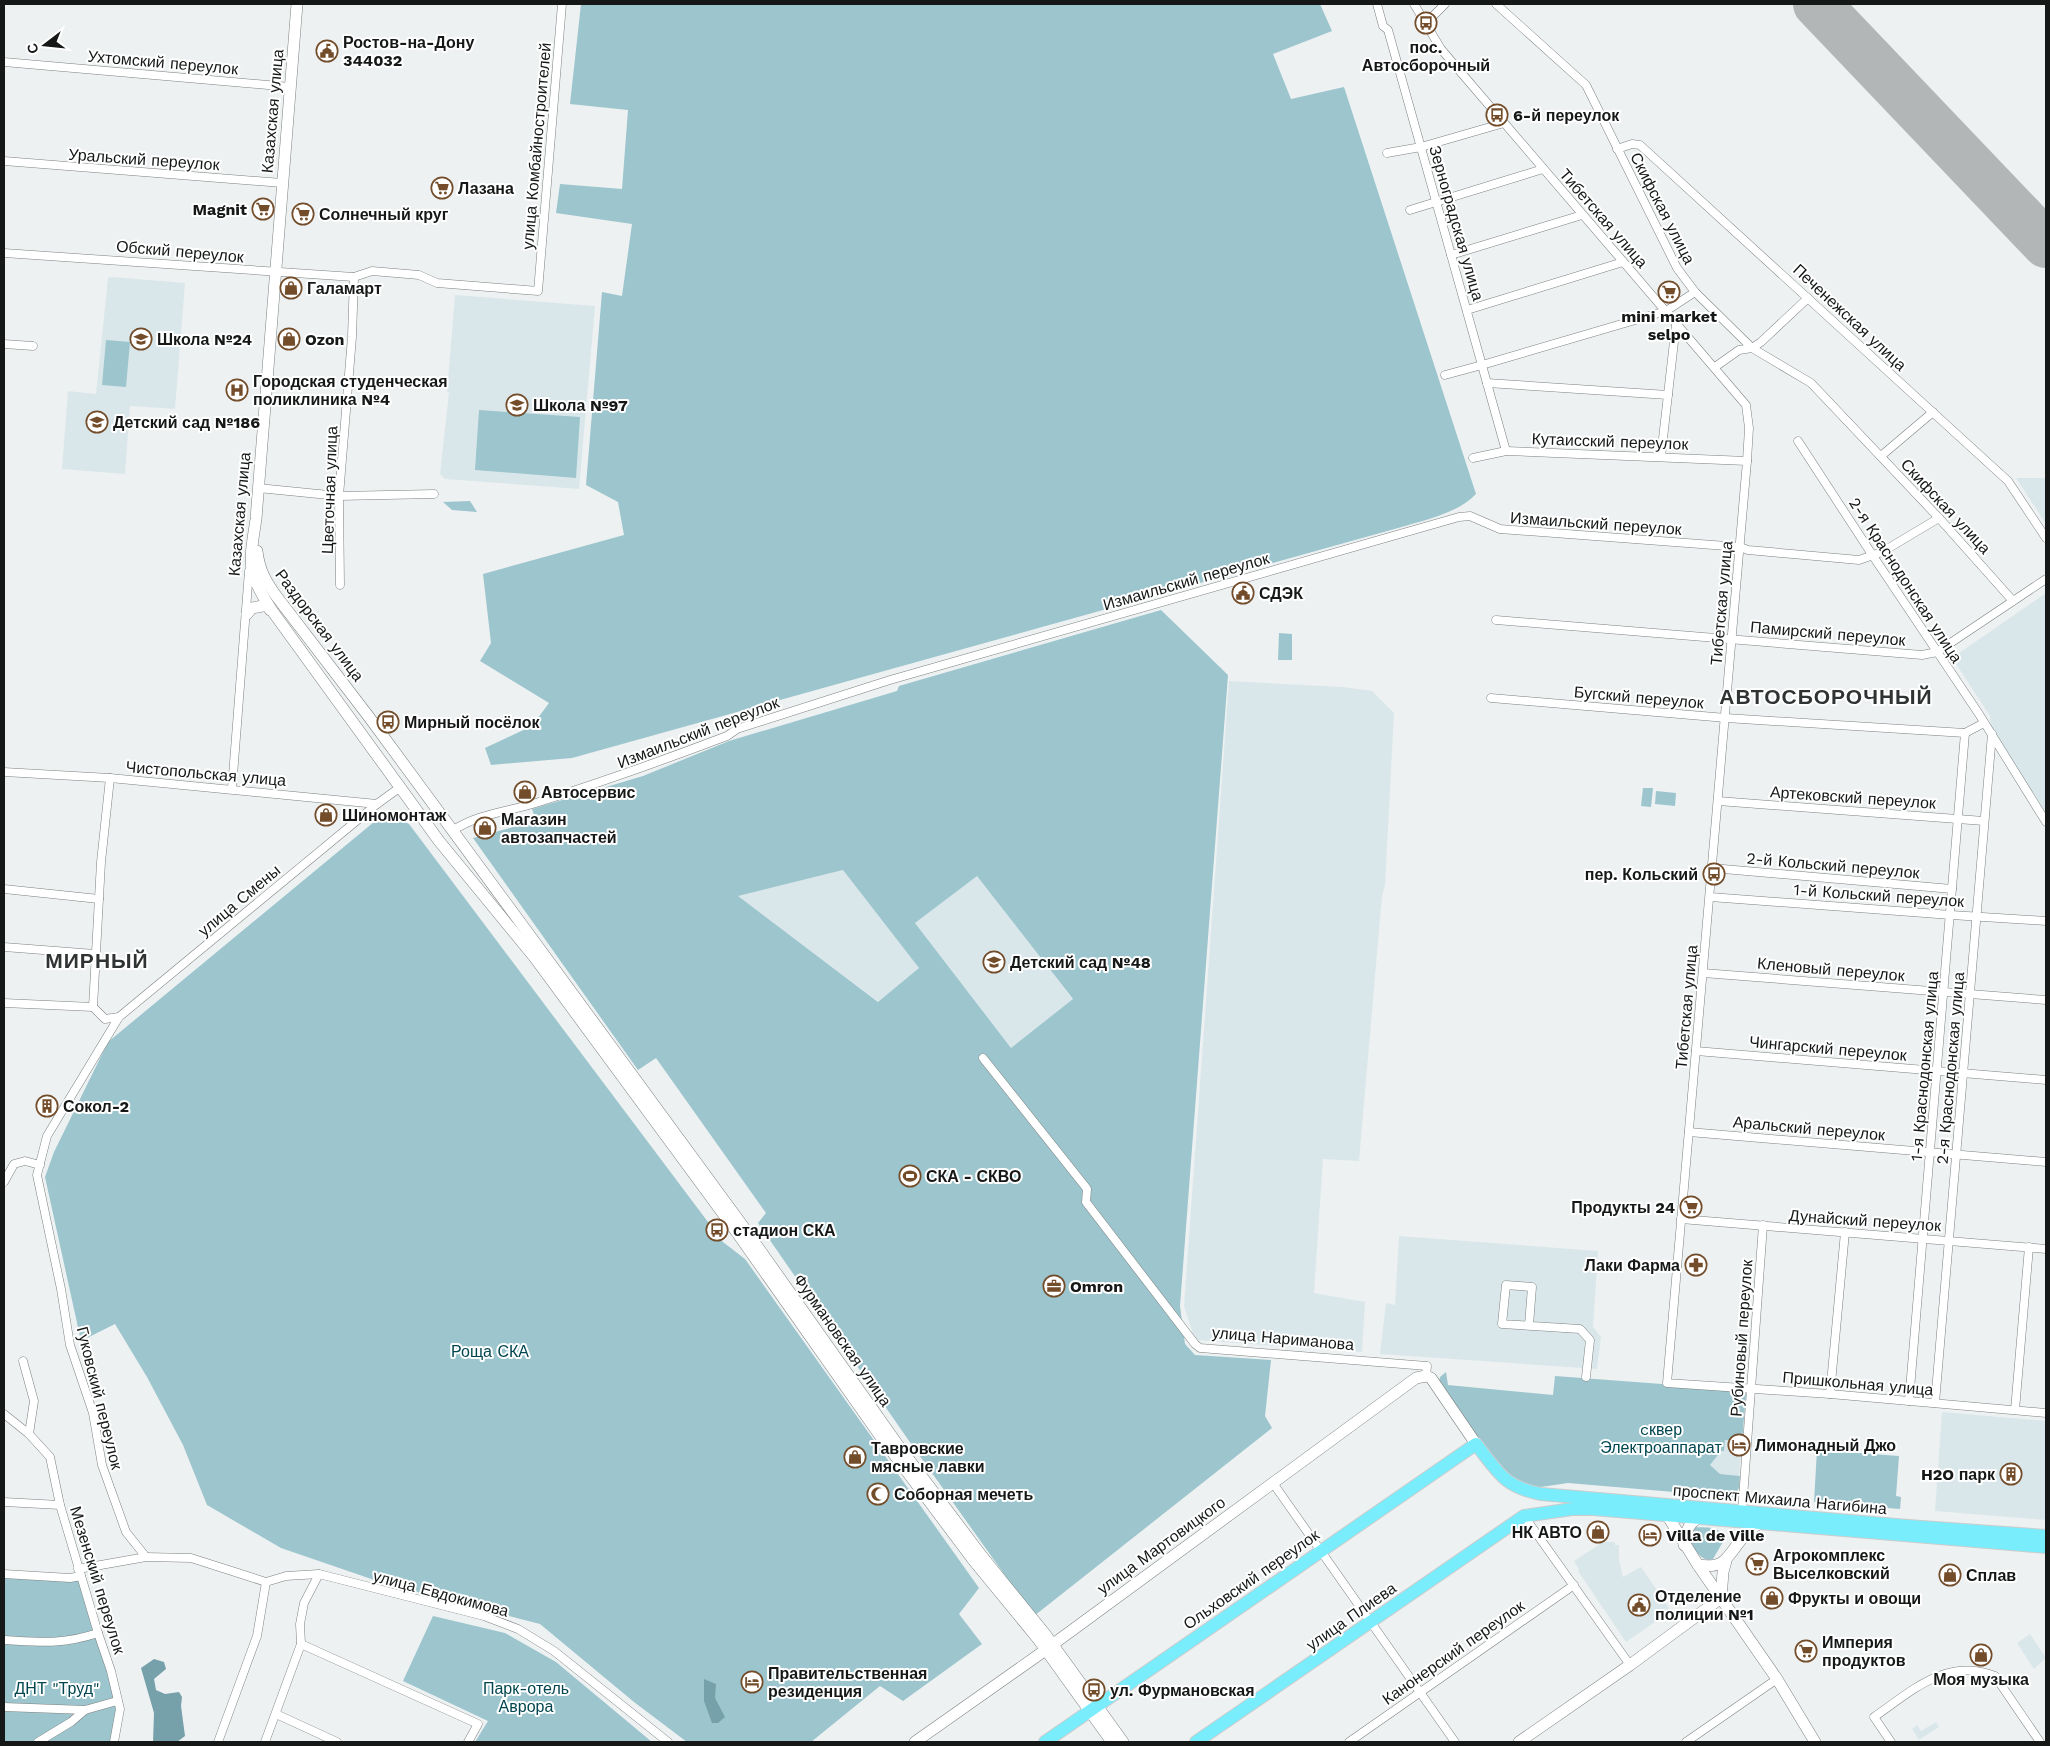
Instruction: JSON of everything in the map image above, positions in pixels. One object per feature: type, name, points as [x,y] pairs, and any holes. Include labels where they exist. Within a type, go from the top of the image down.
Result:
[{"type":"main road","name":"Казахская улица","points":[[250,560],[256,519],[274,271],[297,4]]},
{"type":"main road","name":"Раздорская улица","points":[[256,519],[258,562],[263,578],[369,717],[452,831],[538,955]]},
{"type":"main road","name":"Раздорская улица","points":[[250,560],[255,582],[271,608],[399,788],[439,841],[538,955]]},
{"type":"main road","points":[[247,614],[252,608],[271,608]]},
{"type":"main road","points":[[355,727],[369,717]]},
{"type":"main road","points":[[439,841],[452,831]]},
{"type":"main road","name":"Фурмановская улица","points":[[538,955],[881,1437],[974,1561],[1049,1647],[1093,1708],[1123,1742]]},
{"type":"main road","name":"улица Мартовицкого","points":[[915,1742],[1049,1647],[1416,1378],[1426,1376]]},
{"type":"main road","name":"улица Нариманова","points":[[1426,1376],[1431,1378],[1476,1444],[1512,1486]]},
{"type":"main road","name":"Ольховский переулок","points":[[1045,1742],[1320,1550],[1476,1444]]},
{"type":"main road","name":"проспект Михаила Нагибина","points":[[1512,1486],[1524,1491],[1541,1494],[1718,1510],[1738,1519],[1758,1524],[2046,1547]]},
{"type":"main road","name":"проспект Михаила Нагибина","points":[[1524,1516],[1572,1509],[1697,1518],[2046,1536]]},
{"type":"main road","points":[[1684,1545],[1687,1529],[1697,1518],[1718,1510]]},
{"type":"main road","name":"улица Плиева","points":[[1196,1742],[1524,1516]]},
{"type":"main road","points":[[1667,1516],[1684,1545],[1777,1679],[1815,1742]]},
{"type":"main road","points":[[1738,1519],[1737,1532],[1739,1541]]},
{"type":"main road","points":[[1519,1742],[1630,1665],[1721,1598],[1726,1561],[1739,1541],[1758,1524]]},
{"type":"main road","points":[[1698,1565],[1712,1566],[1726,1561]]},
{"type":"main road","name":"Фурмановская улица","points":[[1093,1708],[1112,1742]]},
{"type":"street","name":"улица Комбайностроителей","points":[[538,291],[562,4]]},
{"type":"street","name":"Зерноградская улица","points":[[1377,4],[1383,26],[1388,30],[1506,451]]},
{"type":"street","points":[[1426,23],[1445,4]]},
{"type":"street","name":"Скифская улица","points":[[1496,4],[1586,85],[1676,268],[1695,292],[1752,348],[1811,383],[1939,518],[2013,601]]},
{"type":"street","name":"Тибетская улица","points":[[1418,6],[1441,49],[1746,405],[1749,428],[1747,461],[1667,1383]]},
{"type":"street","name":"Ухтомский переулок","points":[[4,62],[290,87]]},
{"type":"street","points":[[1387,153],[1421,147],[1504,123]]},
{"type":"street","name":"Печенежская улица","points":[[1618,149],[1632,144],[1640,144],[2008,481],[2046,538]]},
{"type":"street","name":"Уральский переулок","points":[[4,161],[282,183]]},
{"type":"street","points":[[1410,210],[1543,169]]},
{"type":"street","points":[[1451,255],[1582,215]]},
{"type":"street","name":"Обский переулок","points":[[4,252],[354,277],[372,271],[419,275],[437,283],[538,291]]},
{"type":"street","points":[[1467,310],[1623,262]]},
{"type":"street","name":"Цветочная улица","points":[[340,585],[339,496],[352,337],[354,277]]},
{"type":"street","points":[[1445,374],[1666,311],[1695,292]]},
{"type":"street","points":[[1715,367],[1739,350],[1752,348],[1761,342],[1808,298]]},
{"type":"street","points":[[1661,456],[1676,324]]},
{"type":"street","points":[[4,344],[33,346]]},
{"type":"street","points":[[1487,382],[1668,395]]},
{"type":"street","points":[[1881,456],[1933,412]]},
{"type":"street","name":"2-я Краснодонская улица","points":[[1798,441],[1992,734],[2046,822]]},
{"type":"street","name":"Кутаисский переулок","points":[[1473,458],[1506,451],[1747,461]]},
{"type":"street","points":[[258,488],[339,496],[434,494]]},
{"type":"street","name":"Измаильский переулок","points":[[452,831],[471,819],[527,806],[643,769],[726,736],[737,729],[890,680],[1459,517],[1470,516],[1500,529],[1740,547],[1748,550],[1859,560],[1873,556],[1939,518]]},
{"type":"street","name":"Казахская улица","points":[[232,788],[250,560]]},
{"type":"street","name":"Памирский переулок","points":[[1496,620],[1922,655],[1937,652],[2046,579]]},
{"type":"street","name":"Бугский переулок","points":[[1491,698],[1726,718],[1966,733]]},
{"type":"street","points":[[1966,733],[1984,723]]},
{"type":"street","name":"1-я Краснодонская улица","points":[[1909,1401],[1966,733]]},
{"type":"street","name":"2-я Краснодонская улица","points":[[1936,1404],[1992,734]]},
{"type":"street","name":"Чистопольская улица","points":[[4,772],[232,788],[377,804]]},
{"type":"street","points":[[93,1007],[99,898],[110,778]]},
{"type":"street","points":[[377,804],[399,788]]},
{"type":"street","name":"Артековский переулок","points":[[1718,801],[1984,821]]},
{"type":"street","name":"улица Смены","points":[[40,1165],[47,1136],[119,1017],[377,804]]},
{"type":"street","name":"2-й Кольский переулок","points":[[1712,868],[1952,889]]},
{"type":"street","points":[[4,889],[99,898]]},
{"type":"street","name":"1-й Кольский переулок","points":[[1710,897],[1950,916],[2046,920]]},
{"type":"street","points":[[4,947],[96,954]]},
{"type":"street","name":"Кленовый переулок","points":[[1703,973],[2046,1000]]},
{"type":"street","points":[[4,1003],[93,1007],[106,1019],[119,1017]]},
{"type":"street","name":"Чингарский переулок","points":[[1696,1051],[2046,1080]]},
{"type":"street","name":"улица Нариманова","points":[[983,1058],[1084,1184],[1086,1202],[1200,1348],[1427,1366],[1426,1376]]},
{"type":"street","name":"Аральский переулок","points":[[1689,1132],[2046,1162]]},
{"type":"street","points":[[4,1182],[14,1164],[25,1160],[40,1165]]},
{"type":"street","name":"Гуковский переулок","points":[[40,1165],[37,1175],[61,1289],[70,1345],[93,1413],[102,1465],[126,1532],[146,1558]]},
{"type":"street","name":"Дунайский переулок","points":[[1681,1219],[2046,1248]]},
{"type":"street","name":"Рубиновый переулок","points":[[1738,1519],[1751,1389],[1763,1225]]},
{"type":"street","points":[[1830,1394],[1845,1232]]},
{"type":"street","points":[[2015,1410],[2029,1247]]},
{"type":"street","points":[[1529,1326],[1532,1287],[1506,1285],[1502,1324],[1529,1326],[1580,1329],[1590,1340],[1586,1377]]},
{"type":"street","points":[[22,1361],[34,1401],[29,1434]]},
{"type":"street","name":"Пришкольная улица","points":[[1667,1383],[1830,1394],[2046,1413]]},
{"type":"street","name":"Мезенский переулок","points":[[4,1414],[29,1434],[50,1457],[60,1505],[111,1671],[120,1709],[114,1742]]},
{"type":"street","points":[[1273,1483],[1455,1742]]},
{"type":"street","points":[[4,1502],[60,1505]]},
{"type":"street","points":[[1524,1516],[1630,1665]]},
{"type":"street","points":[[4,1574],[70,1578],[80,1573],[146,1558],[191,1558],[266,1582],[257,1636],[218,1742]]},
{"type":"street","points":[[265,1742],[301,1644],[300,1624],[304,1603],[319,1574]]},
{"type":"street","name":"улица Евдокимова","points":[[266,1582],[286,1576],[319,1574],[484,1616],[518,1629],[554,1651],[668,1742]]},
{"type":"street","name":"Канонерский переулок","points":[[1349,1742],[1574,1585]]},
{"type":"street","points":[[4,1640],[58,1643],[98,1633]]},
{"type":"street","points":[[301,1644],[478,1724],[468,1742]]},
{"type":"street","points":[[1891,1742],[1874,1717],[1923,1683],[1950,1671],[1969,1669],[1995,1676],[2040,1742]]},
{"type":"street","points":[[1686,1742],[1777,1679]]},
{"type":"street","points":[[4,1707],[85,1710],[117,1701]]},
{"type":"street","points":[[38,1742],[71,1722],[85,1710]]},
{"type":"street","points":[[276,1714],[337,1742]]},
{"type":"shaded area","name":"Школа №24","points":[[108,278],[185,283],[175,409],[130,406],[125,474],[62,469],[68,391],[96,394]]},
{"type":"shaded area","name":"Школа №97","points":[[455,295],[595,306],[579,489],[445,479],[440,474],[449,392],[447,392]]},
{"type":"shaded area","points":[[2016,478],[2046,478],[2046,524]]},
{"type":"shaded area","points":[[2046,593],[2046,814],[1991,728],[1990,716],[1952,658]]},
{"type":"shaded area","points":[[1229,681],[1343,687],[1372,691],[1394,713],[1385,885],[1382,896],[1359,1161],[1323,1159],[1314,1293],[1365,1302],[1362,1352],[1195,1340],[1184,1306]]},
{"type":"shaded area","points":[[843,870],[919,968],[879,1002],[737,896]]},
{"type":"shaded area","name":"Детский сад №48","points":[[977,875],[1073,1000],[1011,1048],[915,923]]},
{"type":"shaded area","points":[[1399,1236],[1598,1251],[1593,1327],[1601,1337],[1597,1369],[1380,1354],[1386,1303],[1395,1305]]},
{"type":"shaded area","points":[[1942,1412],[2046,1421],[2046,1520],[1935,1511]]},
{"type":"shaded area","points":[[1725,1440],[1742,1441],[1739,1476],[1720,1474],[1710,1465],[1721,1451]]},
{"type":"shaded area","points":[[1603,1542],[1615,1542],[1615,1545],[1619,1545],[1619,1560],[1623,1577],[1641,1567],[1671,1611],[1626,1642],[1578,1571],[1579,1569],[1574,1561]]},
{"type":"shaded area","points":[[2030,1634],[2046,1658],[2034,1669],[2017,1643]]},
{"type":"shaded area","points":[[154,1659],[164,1662],[166,1669],[154,1679],[156,1690],[165,1694],[179,1692],[182,1697],[181,1706],[185,1736],[177,1742],[153,1742],[154,1713],[141,1668]]},
{"type":"shaded area","points":[[704,1679],[716,1684],[715,1698],[725,1717],[718,1723],[712,1723],[704,1701]]},
{"type":"shaded area","points":[[1936,1722],[1939,1727],[1919,1740],[1912,1729],[1917,1725],[1921,1731]]},
{"type":"green space","points":[[581,4],[1320,4],[1332,31],[1273,54],[1291,99],[1344,87],[1476,494],[1459,507],[1440,516],[572,758],[491,765],[485,748],[532,726],[549,703],[480,661],[491,643],[483,574],[624,535],[618,502],[586,485],[602,292],[622,296],[632,224],[556,213],[560,184],[622,189],[628,110],[570,104]]},
{"type":"green space","points":[[106,340],[130,342],[126,387],[102,385]]},
{"type":"green space","points":[[479,410],[580,417],[576,478],[475,470]]},
{"type":"green space","points":[[470,501],[477,512],[452,510],[443,502]]},
{"type":"green space","points":[[1161,610],[1228,675],[1180,1306],[1185,1344],[1195,1355],[1271,1360],[1265,1416],[1272,1428],[1034,1616],[907,1438],[758,1223],[766,1213],[656,1058],[638,1070],[473,838],[536,821],[532,809],[643,776],[729,741],[897,691],[899,686]],"holes":[[[843,870],[919,968],[878,1002],[738,896]],[[977,876],[1073,999],[1011,1048],[915,923]]]},
{"type":"green space","points":[[1279,633],[1292,634],[1292,660],[1278,660]]},
{"type":"green space","points":[[1643,788],[1653,788],[1651,807],[1641,806]]},
{"type":"green space","points":[[1656,791],[1676,793],[1675,806],[1655,804]]},
{"type":"green space","name":"Роща СКА","points":[[394,817],[409,824],[723,1242],[745,1259],[979,1588],[959,1614],[982,1644],[903,1701],[880,1686],[811,1742],[687,1742],[634,1702],[540,1624],[383,1583],[281,1548],[207,1505],[183,1445],[147,1377],[115,1324],[81,1341],[45,1177],[54,1152],[108,1042],[374,822]]},
{"type":"green space","name":"cквер Электроаппарат","points":[[1446,1372],[1448,1385],[1553,1395],[1555,1376],[1742,1390],[1746,1394],[1742,1441],[1725,1440],[1724,1451],[1721,1451],[1710,1465],[1720,1474],[1740,1476],[1739,1488],[1733,1497],[1568,1483],[1527,1489],[1513,1480],[1476,1436],[1439,1382],[1440,1377]]},
{"type":"green space","points":[[1817,1450],[1899,1456],[1896,1496],[1901,1497],[1900,1509],[1814,1502]]},
{"type":"green space","points":[[1694,1527],[1713,1528],[1723,1535],[1724,1540],[1713,1559],[1704,1559],[1688,1537]]},
{"type":"green space","name":"ДНТ \"Труд\"","points":[[4,1574],[80,1580],[106,1664],[119,1718],[115,1742],[4,1742]]},
{"type":"green space","name":"Парк-отель Аврора","points":[[433,1616],[505,1633],[556,1662],[652,1742],[475,1742],[488,1721],[403,1681]]},
{"type":"runway","points":[[1817,4],[2046,244]]},
{"type":"place","name":"пос. Автосборочный","points":[[1426,23]]},
{"type":"place","name":"Ростов-на-Дону 344032","points":[[327,51]]},
{"type":"place","name":"6-й переулок","points":[[1497,115]]},
{"type":"place","name":"Лазана","points":[[442,188]]},
{"type":"place","name":"Magnit","points":[[263,209]]},
{"type":"place","name":"Солнечный круг","points":[[303,214]]},
{"type":"place","name":"Галамарт","points":[[291,288]]},
{"type":"place","name":"mini market selpo","points":[[1669,292]]},
{"type":"place","name":"Школа №24","points":[[141,339]]},
{"type":"place","name":"Ozon","points":[[289,339]]},
{"type":"place","name":"Городская студенческая поликлиника №4","points":[[237,390]]},
{"type":"place","name":"Школа №97","points":[[517,405]]},
{"type":"place","name":"Детский сад №186","points":[[97,422]]},
{"type":"place","name":"СДЭК","points":[[1243,593]]},
{"type":"place","name":"Мирный посёлок","points":[[388,722]]},
{"type":"place","name":"Автосервис","points":[[525,792]]},
{"type":"place","name":"Шиномонтаж","points":[[326,815]]},
{"type":"place","name":"Магазин автозапчастей","points":[[485,828]]},
{"type":"place","name":"пер. Кольский","points":[[1714,874]]},
{"type":"place","name":"Детский сад №48","points":[[994,962]]},
{"type":"place","name":"Сокол-2","points":[[47,1106]]},
{"type":"place","name":"СКА - СКВО","points":[[910,1176]]},
{"type":"place","name":"Продукты 24","points":[[1691,1207]]},
{"type":"place","name":"стадион СКА","points":[[717,1230]]},
{"type":"place","name":"Лаки Фарма","points":[[1696,1265]]},
{"type":"place","name":"Omron","points":[[1054,1286]]},
{"type":"place","name":"Лимонадный Джо","points":[[1739,1445]]},
{"type":"place","name":"Тавровские мясные лавки","points":[[855,1457]]},
{"type":"place","name":"H2O парк","points":[[2011,1474]]},
{"type":"place","name":"Соборная мечеть","points":[[878,1494]]},
{"type":"place","name":"НК АВТО","points":[[1598,1532]]},
{"type":"place","name":"Villa de Ville","points":[[1650,1535]]},
{"type":"place","name":"Агрокомплекс Выселковский","points":[[1757,1564]]},
{"type":"place","name":"Сплав","points":[[1950,1575]]},
{"type":"place","name":"Фрукты и овощи","points":[[1772,1598]]},
{"type":"place","name":"Отделение полиции №1","points":[[1639,1605]]},
{"type":"place","name":"Империя продуктов","points":[[1806,1651]]},
{"type":"place","name":"Моя музыка","points":[[1981,1655]]},
{"type":"place","name":"Правительственная резиденция","points":[[752,1682]]},
{"type":"place","name":"ул. Фурмановская","points":[[1094,1690]]},
{"type":"district","name":"АВТОСБОРОЧНЫЙ","points":[[1826,697]]},
{"type":"district","name":"МИРНЫЙ","points":[[97,961]]}]
